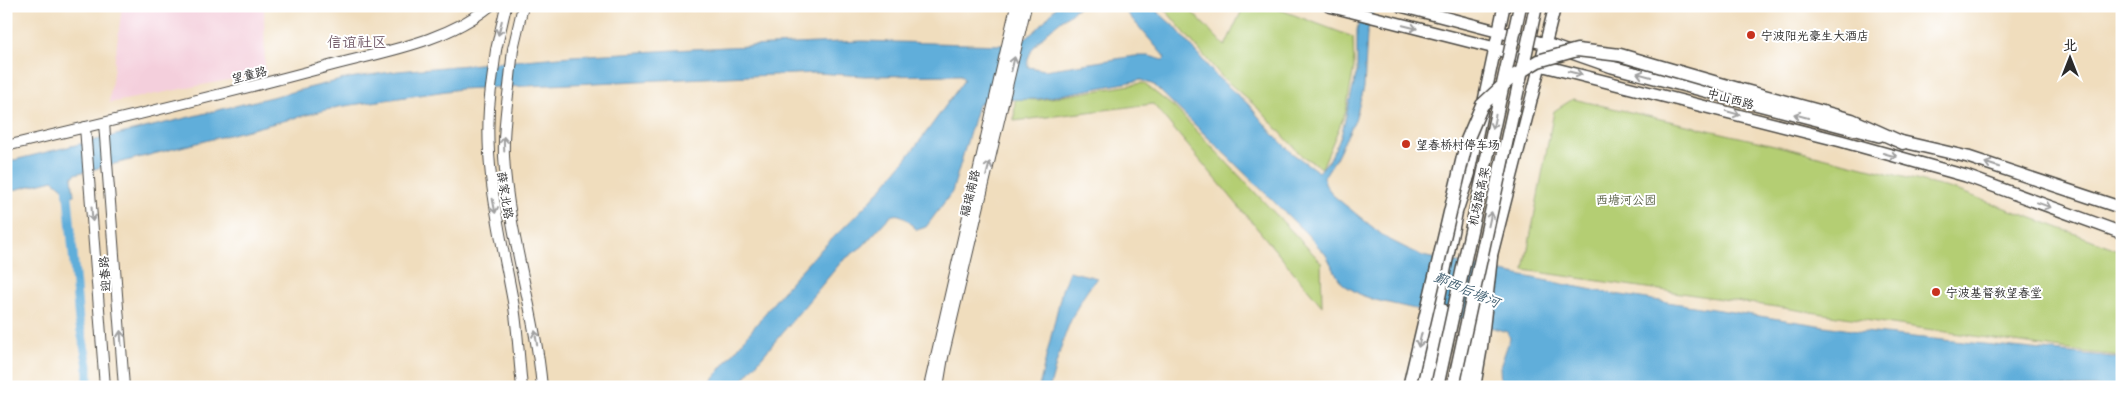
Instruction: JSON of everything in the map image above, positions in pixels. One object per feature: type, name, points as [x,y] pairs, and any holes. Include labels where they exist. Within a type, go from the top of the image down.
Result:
[{"type":"highway","name":"机场路高架","points":[[1437,387],[1520,6]]},
{"type":"highway","name":"机场路高架","points":[[1454,387],[1536,6]]},
{"type":"highway","points":[[1409,387],[1467,140],[1482,105],[1512,77],[1538,61],[1577,50],[1620,55],[1852,120],[1903,142]]},
{"type":"highway","points":[[1421,387],[1456,212],[1469,173]]},
{"type":"highway","points":[[1474,387],[1481,347],[1492,255]]},
{"type":"main road","name":"中山西路","points":[[1329,6],[1495,48],[1540,65],[1832,139],[1956,174],[2122,233]]},
{"type":"main road","name":"中山西路","points":[[1401,6],[1499,30],[1612,67],[1968,158],[2122,208]]},
{"type":"main road","points":[[1428,387],[1469,173],[1504,6]]},
{"type":"main road","points":[[1464,387],[1492,255],[1555,6]]},
{"type":"street","name":"望童路","points":[[6,146],[104,123],[438,37],[472,20],[490,6]]},
{"type":"street","name":"薛家北路","points":[[506,6],[496,50],[487,113],[488,158],[492,195],[514,310],[522,387]]},
{"type":"street","name":"福瑞南路","points":[[929,387],[1016,6]]},
{"type":"street","name":"福瑞南路","points":[[938,387],[947,339],[1026,6]]},
{"type":"street","name":"薛家北路","points":[[523,8],[513,49],[504,135],[504,158],[510,207],[531,306],[542,387]]},
{"type":"street","name":"迎春路","points":[[104,123],[124,387]]},
{"type":"street","name":"迎春路","points":[[85,127],[105,387]]},
{"type":"shaded area","points":[[122,6],[264,6],[265,73],[109,103]]},
{"type":"green space","points":[[1162,6],[1186,6],[1225,46],[1244,6],[1270,6],[1353,37],[1354,67],[1346,111],[1322,168],[1302,156],[1261,111],[1222,77]]},
{"type":"green space","points":[[1143,83],[1175,108],[1321,262],[1322,306],[1153,104],[1014,121],[1015,99],[1039,100]]},
{"type":"green space","name":"西塘河公园","points":[[1573,99],[1770,144],[1956,190],[2122,251],[2122,356],[2083,352],[1524,270],[1554,111]]},
{"type":"water","name":"鄞西后塘河","points":[[1057,6],[1080,6],[1046,33],[1038,42],[1028,59],[1028,67],[1045,70],[1135,56],[1149,56],[1163,60],[1165,58],[1163,55],[1121,6],[1151,6],[1176,28],[1216,76],[1248,104],[1293,154],[1319,172],[1330,159],[1341,136],[1357,72],[1357,30],[1363,6],[1374,6],[1367,34],[1364,88],[1355,120],[1324,177],[1325,184],[1334,196],[1386,238],[1422,256],[1608,293],[1864,332],[2122,358],[2122,387],[1501,387],[1500,367],[1510,338],[1507,332],[1473,322],[1375,300],[1361,295],[1344,285],[1326,255],[1306,233],[1154,85],[1141,80],[1039,99],[986,100],[978,105],[952,192],[926,227],[917,230],[901,216],[893,215],[889,217],[863,246],[842,261],[737,387],[705,387],[791,281],[894,174],[964,80],[961,75],[865,76],[817,73],[460,89],[338,107],[75,174],[72,178],[74,195],[64,199],[64,189],[53,180],[6,192],[6,162],[349,78],[398,71],[571,56],[727,47],[862,41],[1004,45],[1029,36]]},
{"type":"water","points":[[1069,271],[1097,278],[1079,303],[1067,329],[1050,387],[1039,387],[1062,290]]},
{"type":"waterway","points":[[67,185],[79,321],[88,365],[88,387]]},
{"type":"place","name":"宁波阳光豪生大酒店","points":[[1751,35]]},
{"type":"place","name":"望春桥村停车场","points":[[1406,144]]},
{"type":"place","name":"宁波基督教望春堂","points":[[1936,292]]},
{"type":"district","name":"信谊社区","points":[[357,40]]}]
